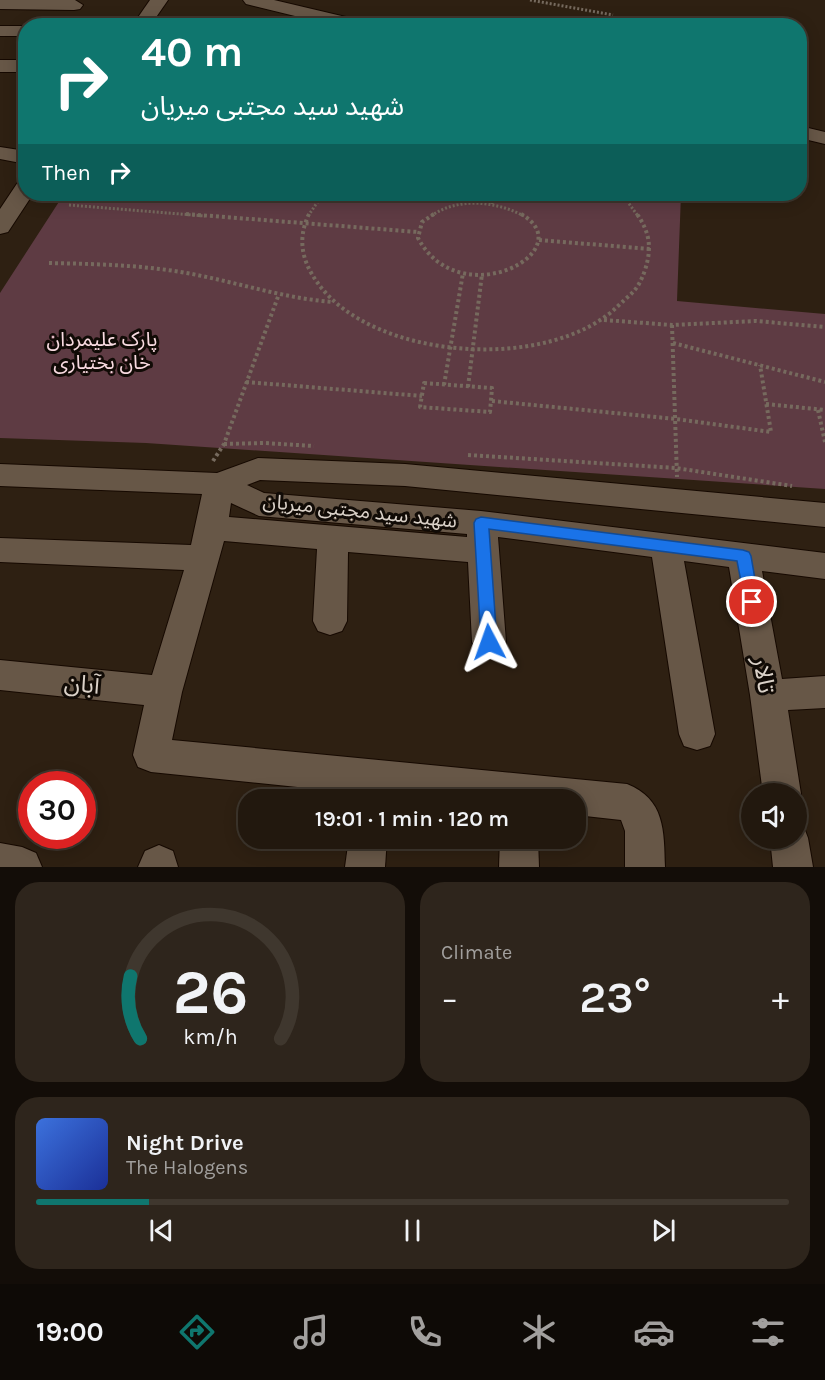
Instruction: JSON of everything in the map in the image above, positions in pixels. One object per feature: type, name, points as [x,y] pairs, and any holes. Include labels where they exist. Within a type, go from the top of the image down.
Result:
[{"type":"street","points":[[147,18],[159,0]]},
{"type":"street","points":[[252,0],[327,18]]},
{"type":"street","points":[[0,4],[74,5]]},
{"type":"street","points":[[0,31],[18,31]]},
{"type":"street","points":[[0,66],[18,66]]},
{"type":"street","points":[[807,134],[825,138]]},
{"type":"street","points":[[0,153],[18,156]]},
{"type":"street","points":[[0,227],[18,199]]},
{"type":"street","name":"شهید سید مجتبی میریان","points":[[0,475],[219,484],[258,469],[405,475],[825,515]]},
{"type":"street","points":[[219,484],[208,543],[164,692],[151,755],[373,789]]},
{"type":"street","name":"شهید سید مجتبی میریان","points":[[219,484],[259,504],[482,537],[666,545],[825,566]]},
{"type":"street","points":[[0,550],[333,538],[482,537],[489,642]]},
{"type":"street","points":[[330,621],[333,538]]},
{"type":"street","points":[[666,545],[697,734]]},
{"type":"street","name":"تالار","points":[[743,556],[768,695],[780,783]]},
{"type":"street","name":"آبان","points":[[0,675],[164,692]]},
{"type":"street","points":[[768,695],[825,692]]},
{"type":"street","points":[[586,800],[627,802],[637,807],[643,823],[645,867]]},
{"type":"street","points":[[365,867],[367,849]]},
{"type":"street","points":[[519,849],[519,867]]},
{"type":"street","points":[[791,849],[793,867]]},
{"type":"street","points":[[0,863],[22,867]]},
{"type":"path","points":[[530,0],[613,15]]},
{"type":"path","points":[[316,201],[301,231],[303,259],[313,281],[332,302],[357,319],[388,334],[429,345],[473,350],[522,347],[566,337],[603,320],[638,288],[650,249],[643,221],[627,201]]},
{"type":"path","points":[[475,202],[510,209],[526,217],[536,228],[539,240],[529,260],[516,267],[482,274],[463,273],[446,268],[428,257],[418,242],[418,232],[423,222],[431,214],[444,208],[475,202]]},
{"type":"path","points":[[69,205],[418,232]]},
{"type":"path","points":[[539,240],[650,249]]},
{"type":"path","points":[[48,263],[110,264],[190,274],[307,301],[332,302]]},
{"type":"path","points":[[444,385],[463,273]]},
{"type":"path","points":[[468,387],[482,274]]},
{"type":"path","points":[[224,444],[279,294]]},
{"type":"path","points":[[603,320],[672,325],[756,321],[825,327]]},
{"type":"path","points":[[672,325],[676,468],[802,487]]},
{"type":"path","points":[[673,343],[825,382]]},
{"type":"path","points":[[492,401],[676,419],[771,432],[760,365]]},
{"type":"path","points":[[246,382],[422,396]]},
{"type":"path","points":[[424,383],[444,385],[492,388],[490,412],[420,407],[424,383]]},
{"type":"path","points":[[766,404],[825,410]]},
{"type":"path","points":[[818,410],[825,442]]},
{"type":"green space","name":"پارک علیمردان خان بختیاری","points":[[59,201],[681,201],[677,301],[825,314],[825,489],[146,443],[0,438],[0,293]]},
{"type":"route","points":[[489,642],[481,523],[743,556],[752,602]]}]
